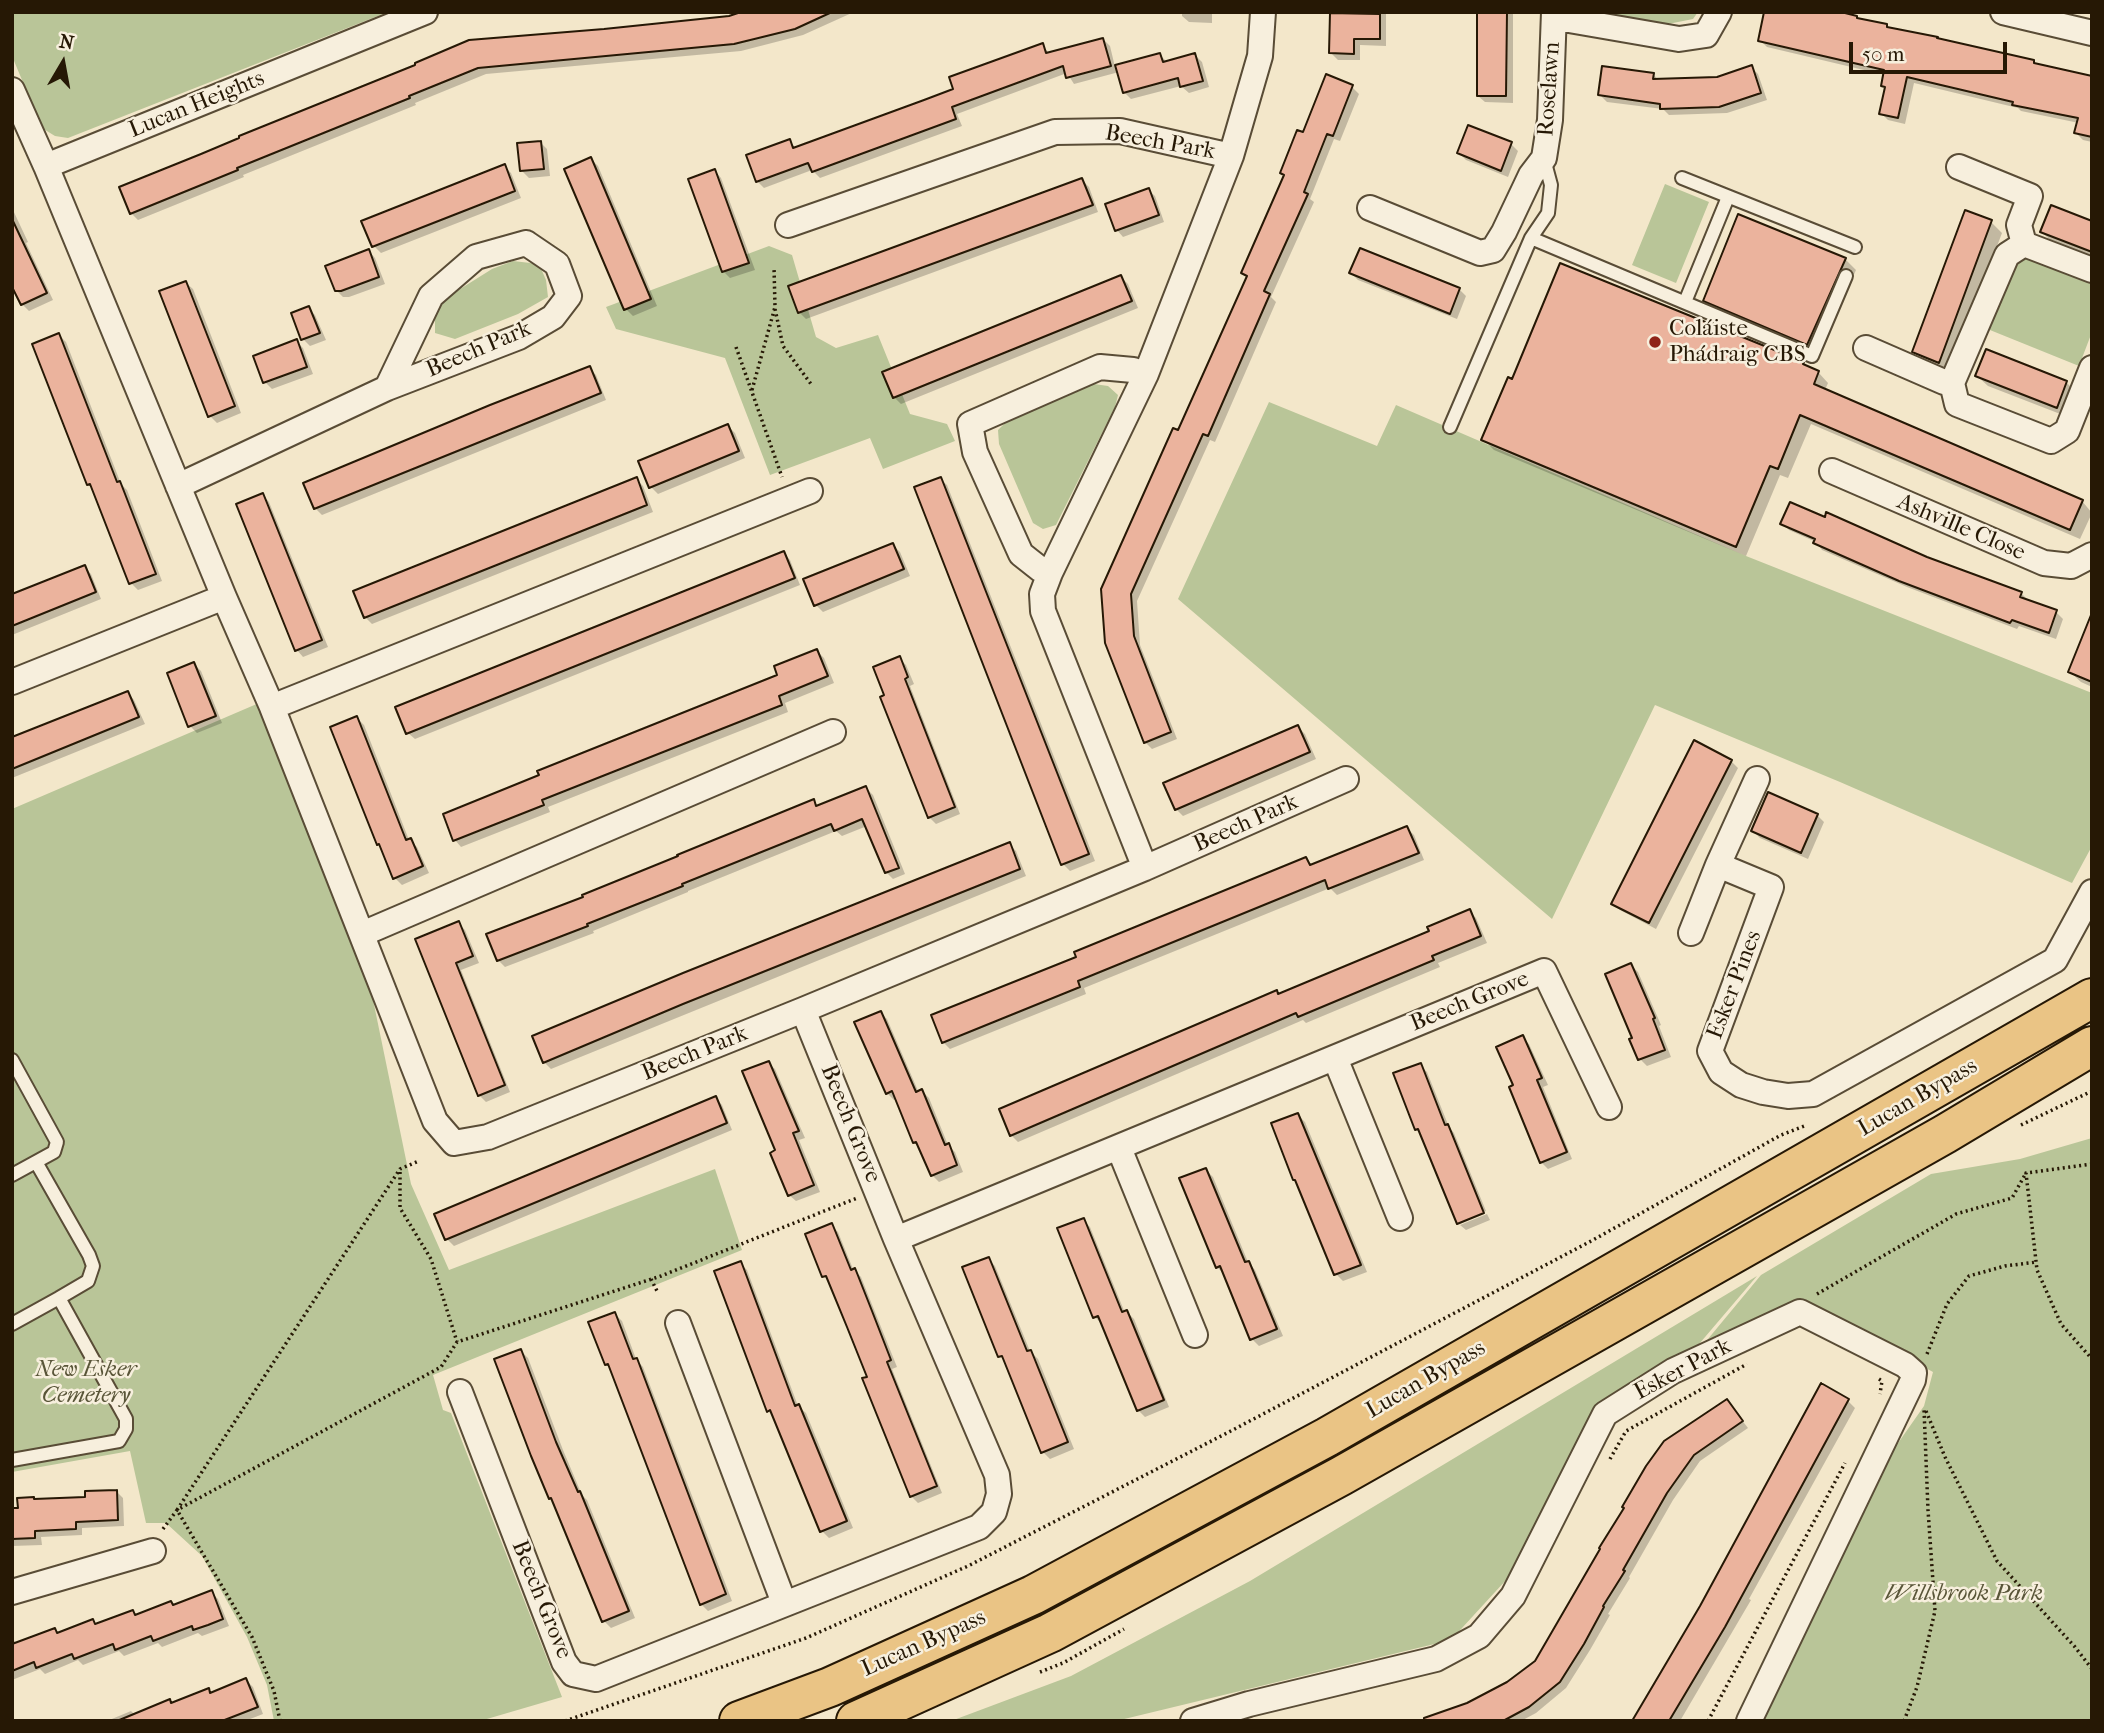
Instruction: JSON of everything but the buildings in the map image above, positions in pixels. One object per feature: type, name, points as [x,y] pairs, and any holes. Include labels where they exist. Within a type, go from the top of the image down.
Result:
[{"type":"highway","name":"Lucan Bypass","points":[[739,1721],[830,1687],[1032,1595],[1327,1437],[2092,996]]},
{"type":"highway","name":"Lucan Bypass","points":[[856,1721],[1050,1633],[1341,1476],[1945,1134],[2092,1046]]},
{"type":"highway","points":[[1945,1134],[2092,1063]]},
{"type":"street","name":"Lucan Heights","points":[[46,166],[425,12]]},
{"type":"street","points":[[1231,156],[1260,56],[1263,12]]},
{"type":"street","name":"Roselawn","points":[[1544,158],[1550,120],[1554,16],[1679,40],[1706,35],[1719,12]]},
{"type":"street","points":[[2003,12],[2092,33]]},
{"type":"street","points":[[12,90],[46,166]]},
{"type":"street","name":"Beech Park","points":[[788,225],[1055,132],[1121,131],[1231,156],[1146,374],[1042,594],[1043,611],[1145,868]]},
{"type":"street","points":[[1370,208],[1480,253],[1493,250],[1531,175],[1544,158]]},
{"type":"street","name":"Beech Park","points":[[46,166],[223,597],[272,707],[435,1121],[454,1143],[488,1137],[803,1010],[1145,868],[1346,779]]},
{"type":"street","points":[[1959,167],[2031,196],[2019,225],[2024,244]]},
{"type":"street","name":"Beech Park","points":[[178,485],[387,388],[519,337],[553,317],[569,296],[557,264],[526,243],[476,257],[431,296],[387,388]]},
{"type":"street","points":[[2024,244],[2092,270]]},
{"type":"street","points":[[2024,244],[2007,255],[1952,383],[1957,404],[2051,441],[2067,431],[2092,368]]},
{"type":"street","points":[[1866,348],[1952,383]]},
{"type":"street","points":[[1050,573],[1040,569],[1021,554],[975,452],[971,424],[1100,367],[1146,374]]},
{"type":"street","name":"Ashville Close","points":[[1832,471],[2044,563],[2071,566],[2092,555]]},
{"type":"street","points":[[272,707],[810,491]]},
{"type":"street","points":[[12,682],[223,597]]},
{"type":"street","points":[[362,934],[833,732]]},
{"type":"street","points":[[1691,933],[1757,779]]},
{"type":"street","name":"Esker Pines","points":[[1718,865],[1771,887],[1710,1051],[1721,1072],[1741,1084],[1763,1092],[1788,1096],[1813,1094],[2055,960],[2092,892]]},
{"type":"street","name":"Beech Grove","points":[[896,1238],[1544,971],[1609,1107]]},
{"type":"street","name":"Beech Grove","points":[[460,1392],[564,1662],[573,1674],[596,1679],[979,1527],[994,1512],[999,1494],[997,1475],[803,1010]]},
{"type":"street","points":[[1335,1058],[1399,1218]]},
{"type":"street","points":[[1119,1147],[1195,1335]]},
{"type":"street","name":"Esker Park","points":[[1193,1721],[1249,1704],[1436,1659],[1479,1636],[1513,1596],[1605,1414],[1672,1371],[1800,1312],[1905,1365],[1914,1373],[1909,1390],[1749,1721]]},
{"type":"street","points":[[678,1324],[784,1603]]},
{"type":"street","points":[[12,1592],[158,1540]]},
{"type":"lane","points":[[1450,427],[1531,238],[1548,213],[1551,185],[1544,158]]},
{"type":"lane","points":[[1682,178],[1855,247]]},
{"type":"lane","points":[[1685,302],[1728,197]]},
{"type":"lane","points":[[1531,238],[1812,356],[1846,276]]},
{"type":"lane","points":[[12,1060],[58,1142],[54,1152],[12,1175]]},
{"type":"lane","points":[[12,1324],[88,1281],[93,1266],[36,1162]]},
{"type":"lane","points":[[13,1460],[119,1441],[126,1429],[126,1419],[59,1298]]},
{"type":"path","points":[[774,267],[775,307],[783,346],[811,384]]},
{"type":"path","points":[[751,392],[775,307]]},
{"type":"path","points":[[736,347],[782,477]]},
{"type":"path","points":[[565,1721],[806,1638],[968,1566],[1556,1259],[1781,1135],[1815,1122]]},
{"type":"path","points":[[158,1540],[400,1170],[419,1161]]},
{"type":"path","points":[[2026,1173],[2092,1164]]},
{"type":"path","points":[[400,1170],[400,1208],[431,1259],[457,1342]]},
{"type":"path","points":[[2026,1173],[2037,1270],[2061,1324],[2092,1359]]},
{"type":"path","points":[[1817,1294],[1956,1213],[2012,1198],[2026,1173]]},
{"type":"path","points":[[177,1510],[441,1367],[457,1342],[651,1279],[858,1198]]},
{"type":"path","points":[[1926,1356],[1947,1304],[1969,1276],[2005,1266],[2037,1262]]},
{"type":"path","points":[[651,1279],[658,1293]]},
{"type":"path","points":[[1736,1370],[1747,1364]]},
{"type":"path","points":[[1875,1375],[1882,1381],[1878,1402]]},
{"type":"path","points":[[1904,1721],[1917,1687],[1935,1611],[1924,1406],[1945,1457],[1997,1561],[2092,1669]]},
{"type":"path","points":[[1708,1721],[1846,1463]]},
{"type":"path","points":[[177,1510],[252,1637],[274,1691],[280,1721]]},
{"type":"green space","points":[[12,12],[388,12],[68,138],[55,136],[42,128],[12,56]]},
{"type":"green space","points":[[1599,12],[1698,12],[1693,19],[1663,25]]},
{"type":"green space","points":[[1665,184],[1709,202],[1676,283],[1632,265]]},
{"type":"green space","points":[[769,246],[792,255],[816,337],[836,348],[878,335],[910,414],[947,424],[955,441],[883,469],[870,438],[770,475],[725,358],[616,329],[606,307]]},
{"type":"green space","points":[[2029,258],[2092,282],[2092,332],[2079,366],[1985,328],[2010,265]]},
{"type":"green space","points":[[513,261],[539,264],[546,280],[548,297],[518,314],[455,339],[435,333],[435,313],[449,296],[492,269]]},
{"type":"green space","points":[[1094,384],[1108,386],[1118,395],[1115,407],[1056,525],[1043,529],[1033,523],[999,444],[998,430],[1007,421]]},
{"type":"green space","points":[[1269,402],[1377,446],[1396,405],[1746,556],[2092,693],[2092,846],[2072,883],[1655,705],[1552,919],[1178,599]]},
{"type":"green space","name":"New Esker Cemetery","points":[[266,700],[358,927],[411,1184],[449,1270],[715,1169],[742,1250],[433,1375],[443,1410],[451,1413],[562,1697],[480,1721],[274,1721],[267,1685],[247,1637],[202,1556],[166,1523],[146,1523],[130,1451],[12,1472],[12,809]]},
{"type":"green space","name":"Willsbrook Park","points":[[2092,1138],[2092,1721],[1760,1721],[1896,1446],[1924,1406],[1933,1372],[1799,1299],[1698,1351],[1761,1275],[1931,1174],[2020,1159]]},
{"type":"green space","points":[[1757,1276],[1694,1350],[1601,1410],[1507,1579],[1451,1640],[1116,1721],[951,1721],[1071,1676],[1250,1581]]},
{"type":"place","name":"Coláiste Phádraig CBS","points":[[1655,342]]}]
